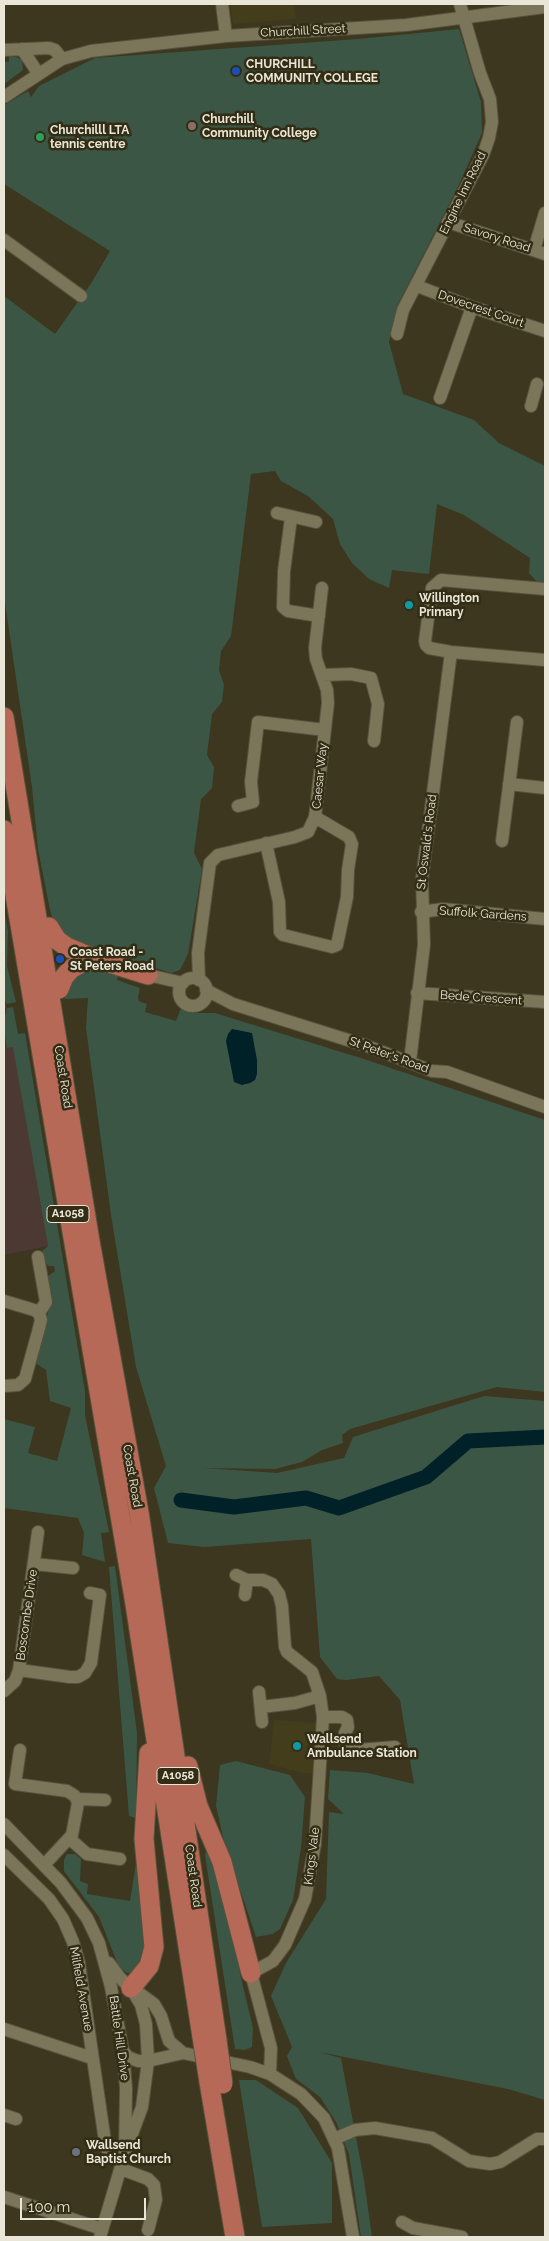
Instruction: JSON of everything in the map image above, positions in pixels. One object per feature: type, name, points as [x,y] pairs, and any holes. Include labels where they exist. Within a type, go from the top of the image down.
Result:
[{"type":"highway","points":[[4,707],[49,927],[59,989],[90,1240]]},
{"type":"highway","name":"Coast Road","points":[[4,717],[90,1240],[139,1512],[209,2039]]},
{"type":"highway","name":"Coast Road","points":[[4,830],[209,2039],[235,2237]]},
{"type":"highway","points":[[49,927],[61,944],[96,959],[154,977]]},
{"type":"highway","points":[[59,989],[64,977],[71,969],[96,959]]},
{"type":"highway","points":[[139,1512],[193,1789],[222,1862],[251,1973]]},
{"type":"highway","points":[[131,1988],[149,1966],[154,1947],[144,1839],[149,1743],[134,1598]]},
{"type":"highway","name":"Coast Road","points":[[216,2083],[247,2237]]},
{"type":"street","points":[[222,4],[226,36]]},
{"type":"street","name":"Engine Inn Road","points":[[397,334],[403,310],[483,155],[492,122],[490,99],[480,73],[460,4]]},
{"type":"street","name":"Churchill Street","points":[[4,96],[62,59],[91,51],[226,36],[406,25],[545,7]]},
{"type":"street","points":[[4,50],[49,48],[55,50],[62,59]]},
{"type":"street","points":[[22,49],[38,73]]},
{"type":"street","points":[[540,252],[545,213]]},
{"type":"street","name":"Savory Road","points":[[448,222],[540,252]]},
{"type":"street","points":[[4,240],[80,296]]},
{"type":"street","name":"Dovecrest Court","points":[[417,286],[472,307],[545,331]]},
{"type":"street","points":[[440,398],[472,307]]},
{"type":"street","points":[[531,406],[538,384]]},
{"type":"street","points":[[277,513],[291,518],[316,522]]},
{"type":"street","points":[[291,518],[284,571],[283,607],[288,611],[319,616]]},
{"type":"street","points":[[545,589],[441,580],[432,588],[425,641],[429,648],[451,652],[545,660]]},
{"type":"street","name":"Caesar Way","points":[[193,987],[210,863],[218,855],[295,837],[308,832],[315,817],[328,704],[327,690],[316,659],[315,648],[322,588]]},
{"type":"street","name":"St Oswald's Road","points":[[410,1061],[424,945],[422,880],[451,652]]},
{"type":"street","points":[[323,675],[351,674],[371,678],[378,704],[374,741]]},
{"type":"street","points":[[238,806],[253,802],[251,782],[258,722],[325,730]]},
{"type":"street","points":[[502,840],[517,722]]},
{"type":"street","points":[[509,784],[545,788]]},
{"type":"street","points":[[266,843],[279,902],[280,932],[283,935],[332,947],[337,945],[347,897],[348,870],[352,844],[349,837],[315,817]]},
{"type":"street","name":"Suffolk Gardens","points":[[422,912],[443,909],[545,919]]},
{"type":"street","name":"St Peter's Road","points":[[154,977],[193,987],[233,1004],[410,1061],[432,1071],[447,1072],[514,1095],[529,1103],[545,1107]]},
{"type":"street","name":"Bede Crescent","points":[[417,993],[545,1002]]},
{"type":"street","points":[[38,1257],[47,1270],[46,1302],[39,1313]]},
{"type":"street","points":[[4,1301],[34,1310],[39,1313],[41,1320],[25,1379],[18,1385],[4,1386]]},
{"type":"street","name":"Boscombe Drive","points":[[4,1691],[15,1681],[19,1670],[38,1532]]},
{"type":"street","points":[[34,1564],[73,1568]]},
{"type":"street","name":"Kings Vale","points":[[245,1595],[242,1577],[262,1580],[272,1584],[279,1594],[282,1606],[285,1647],[288,1652],[312,1672],[320,1696],[323,1717],[314,1851],[305,1899],[285,1945],[272,1961],[251,1973]]},
{"type":"street","points":[[19,1670],[74,1678],[88,1671],[91,1663],[100,1594],[90,1593]]},
{"type":"street","points":[[259,1692],[262,1722]]},
{"type":"street","points":[[261,1707],[295,1703],[320,1696]]},
{"type":"street","points":[[323,1717],[342,1717],[348,1720],[345,1734],[346,1751],[395,1748]]},
{"type":"street","points":[[20,1750],[14,1789],[67,1791],[77,1799],[105,1800]]},
{"type":"street","points":[[44,1865],[70,1839],[74,1830],[77,1799]]},
{"type":"street","name":"Battle Hill Drive","points":[[4,1824],[62,1882],[94,1931],[103,1954],[123,2051],[126,2088],[125,2153]]},
{"type":"street","points":[[70,1839],[87,1854],[120,1859]]},
{"type":"street","name":"Milfield Avenue","points":[[4,1855],[42,1891],[58,1910],[68,1929],[79,1963],[106,2148]]},
{"type":"street","name":"Battle Hill Drive","points":[[101,2233],[120,2168],[142,2107],[148,2061],[145,2017],[139,1999],[120,1978],[103,1954]]},
{"type":"street","points":[[251,1973],[271,2048],[270,2074]]},
{"type":"street","points":[[121,2036],[120,2005],[131,1988],[154,2004],[169,2041],[183,2054]]},
{"type":"street","points":[[4,2029],[92,2058]]},
{"type":"street","points":[[123,2051],[129,2058],[148,2061],[183,2054],[244,2065],[270,2074],[290,2085],[310,2102],[324,2118],[334,2139],[341,2158],[353,2237]]},
{"type":"street","points":[[334,2139],[361,2128],[381,2129],[432,2138],[469,2161],[490,2164],[500,2162],[537,2139],[545,2139]]},
{"type":"street","points":[[120,2168],[148,2178],[154,2185],[156,2200],[148,2230]]},
{"type":"street","points":[[4,2197],[101,2233]]},
{"type":"street","points":[[407,2229],[462,2237]]},
{"type":"shaded area","points":[[230,4],[294,4],[296,19],[233,24]]},
{"type":"shaded area","points":[[4,991],[48,1246],[4,1255]]},
{"type":"shaded area","points":[[274,1720],[319,1723],[316,1774],[302,1773],[269,1764]]},
{"type":"green space","points":[[459,29],[481,102],[482,133],[456,191],[397,306],[389,342],[403,394],[474,420],[499,443],[545,466],[545,583],[538,583],[529,573],[530,558],[464,515],[437,504],[429,574],[392,570],[389,588],[369,579],[352,563],[340,544],[333,519],[308,496],[281,481],[275,471],[251,474],[231,636],[221,651],[219,670],[224,685],[222,702],[212,714],[207,755],[214,767],[212,788],[201,799],[194,853],[202,869],[188,954],[180,970],[171,973],[76,942],[56,931],[50,910],[38,849],[32,787],[4,596],[4,296],[55,334],[92,282],[110,251],[4,184],[4,105],[28,91],[31,97],[39,86],[95,58],[358,39]]},
{"type":"green space","points":[[9,56],[22,60],[23,70],[4,84],[4,62],[9,62]]},
{"type":"green space","points":[[4,909],[8,931],[7,966],[16,1002],[7,1004],[4,1000]]},
{"type":"green space","points":[[89,965],[118,975],[117,980],[140,988],[138,997],[139,1001],[147,1004],[145,1012],[176,1021],[181,1008],[197,1013],[215,1013],[367,1060],[545,1120],[545,1392],[497,1387],[350,1429],[342,1435],[343,1443],[322,1450],[302,1462],[275,1469],[204,1468],[277,1473],[344,1458],[353,1437],[484,1396],[545,1401],[545,2100],[508,2089],[319,2052],[341,2058],[364,2180],[372,2237],[361,2237],[349,2154],[336,2122],[320,2097],[296,2079],[287,2056],[292,2047],[271,1996],[286,1963],[326,1899],[329,1812],[344,1814],[328,1799],[330,1770],[368,1773],[414,1784],[400,1700],[379,1676],[346,1680],[337,1679],[320,1657],[311,1539],[204,1547],[168,1543],[154,1488],[166,1466],[136,1367],[111,1215],[86,1028],[88,998],[65,999],[65,985]]},
{"type":"green space","points":[[13,1007],[18,1034],[25,1033],[85,1391],[85,1415],[109,1532],[101,1533],[105,1562],[82,1555],[84,1533],[78,1518],[4,1508],[4,1419],[35,1427],[28,1453],[57,1461],[71,1408],[50,1401],[46,1370],[34,1362],[51,1302],[47,1277],[55,1271],[54,1266],[49,1266],[45,1263],[42,1251],[48,1246],[13,1047],[7,1048],[4,1015],[7,1008]]},
{"type":"green space","points":[[115,1566],[137,1733],[136,1818],[129,1816],[109,1567]]},
{"type":"green space","points":[[236,1761],[290,1775],[305,1797],[301,1848],[293,1900],[280,1929],[273,1934],[256,1937],[224,1841],[216,1806],[220,1765]]},
{"type":"green space","points":[[208,1846],[236,1945],[240,1974],[253,2028],[252,2047],[245,2050],[235,2049],[205,1855]]},
{"type":"green space","points":[[67,1854],[75,1854],[81,1859],[80,1881],[88,1884],[87,1894],[130,1901],[137,1857],[146,1948],[142,1963],[135,1972],[127,1973],[119,1967],[99,1917],[64,1871],[64,1860]]},
{"type":"green space","points":[[239,2080],[256,2080],[298,2108],[332,2163],[332,2223],[262,2227]]},
{"type":"water","points":[[232,1029],[252,1033],[257,1060],[257,1074],[255,1080],[250,1083],[242,1085],[234,1082],[226,1041]]},
{"type":"waterway","points":[[181,1500],[234,1507],[306,1498],[339,1508],[426,1477],[468,1441],[545,1437]]},
{"type":"place","name":"CHURCHILL COMMUNITY COLLEGE","points":[[236,71]]},
{"type":"place","name":"Churchill Community College","points":[[192,126]]},
{"type":"place","name":"Churchilll LTA tennis centre","points":[[40,137]]},
{"type":"place","name":"Willington Primary","points":[[409,605]]},
{"type":"place","name":"Coast Road - St Peters Road","points":[[60,959]]},
{"type":"place","name":"Wallsend Ambulance Station","points":[[297,1746]]},
{"type":"place","name":"Wallsend Baptist Church","points":[[76,2152]]}]
